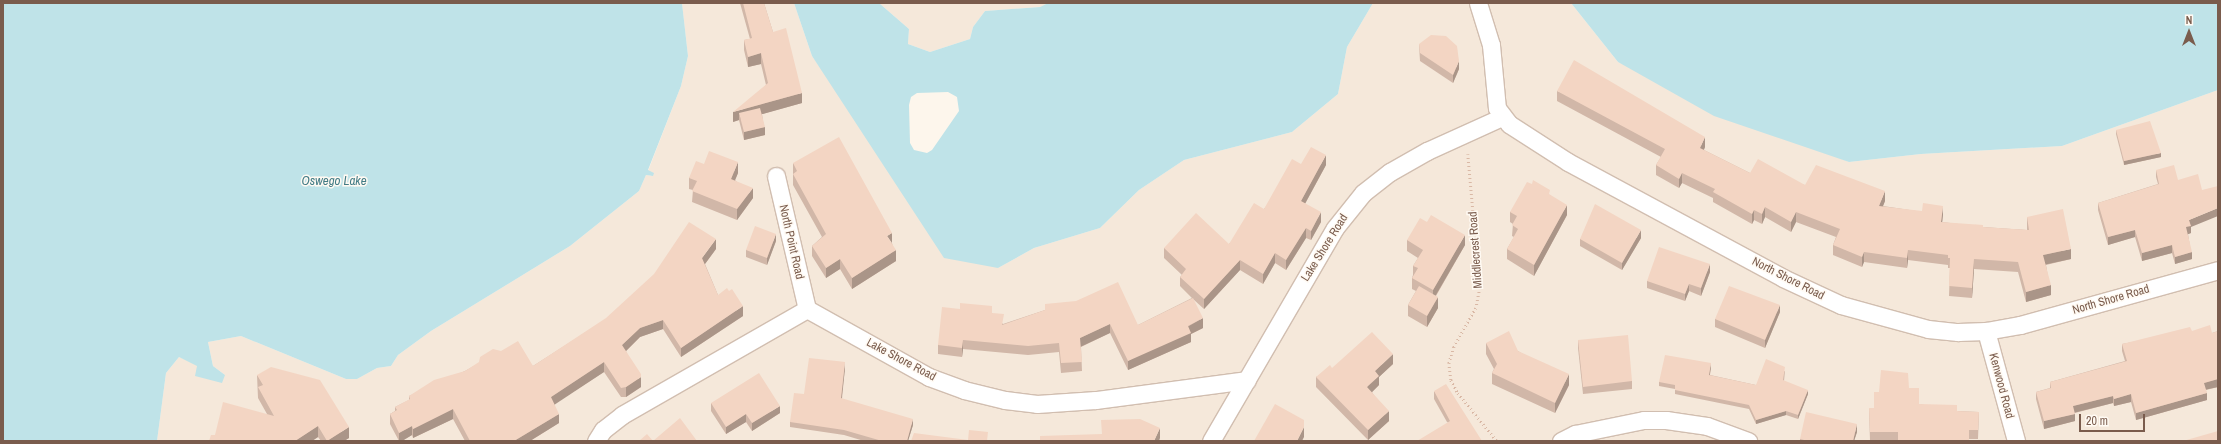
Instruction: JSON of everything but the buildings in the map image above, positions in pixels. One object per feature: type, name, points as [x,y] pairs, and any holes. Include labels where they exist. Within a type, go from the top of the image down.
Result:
[{"type":"street","name":"North Shore Road","points":[[1478,3],[1491,45],[1494,95],[1497,108],[1502,117],[1520,132],[1568,162],[1813,293],[1841,305],[1928,329],[1958,332],[1986,331],[2020,325],[2218,270]]},
{"type":"street","name":"Lake Shore Road","points":[[1212,441],[1336,228],[1363,193],[1390,172],[1466,133],[1502,117]]},
{"type":"street","name":"North Point Road","points":[[776,176],[807,309]]},
{"type":"street","name":"Lake Shore Road","points":[[807,309],[929,377],[964,390],[1005,400],[1037,404],[1096,400],[1248,380]]},
{"type":"street","points":[[596,441],[603,430],[622,415],[807,309]]},
{"type":"street","name":"Kenwood Road","points":[[1986,331],[2016,441]]},
{"type":"street","points":[[1560,441],[1575,434],[1621,423],[1666,420],[1707,426],[1748,441]]},
{"type":"path","name":"Middlecrest Road","points":[[1466,133],[1480,288],[1476,308],[1454,347],[1450,363],[1451,380],[1458,393],[1497,441]]},
{"type":"shaded area","points":[[682,3],[794,3],[812,56],[855,118],[998,268],[1034,248],[1100,228],[1139,190],[1184,160],[1292,132],[1338,94],[1347,47],[1373,3],[1571,3],[1618,62],[1849,162],[1921,154],[2062,146],[2218,90],[2218,441],[157,441],[166,373],[179,357],[225,375],[213,366],[208,342],[241,336],[346,379],[357,379],[377,368],[391,366],[398,355],[431,331],[570,246],[639,191],[646,175],[652,176],[648,171],[681,86],[688,56]]},
{"type":"shaded area","points":[[879,3],[1048,3],[1040,7],[985,11],[973,27],[970,39],[930,52],[908,44],[909,29]]},
{"type":"water","name":"Oswego Lake","points":[[3,3],[682,3],[688,56],[681,86],[648,170],[654,173],[653,176],[646,175],[639,191],[570,246],[431,331],[398,355],[391,366],[377,368],[357,379],[346,379],[241,336],[208,342],[213,366],[225,375],[222,383],[195,376],[197,366],[179,357],[166,373],[157,441],[3,441]]},
{"type":"water","points":[[794,3],[879,3],[909,29],[908,44],[930,52],[970,39],[973,27],[985,11],[1040,7],[1048,3],[1373,3],[1347,47],[1338,94],[1292,132],[1184,160],[1139,190],[1100,228],[1034,248],[998,268],[944,258],[812,56]],"holes":[[[948,92],[957,97],[959,111],[932,150],[927,153],[914,150],[910,143],[909,105],[911,97],[917,93]]]},
{"type":"water","points":[[1571,3],[2218,3],[2218,90],[2062,146],[1921,154],[1849,162],[1714,116],[1618,62]]}]
